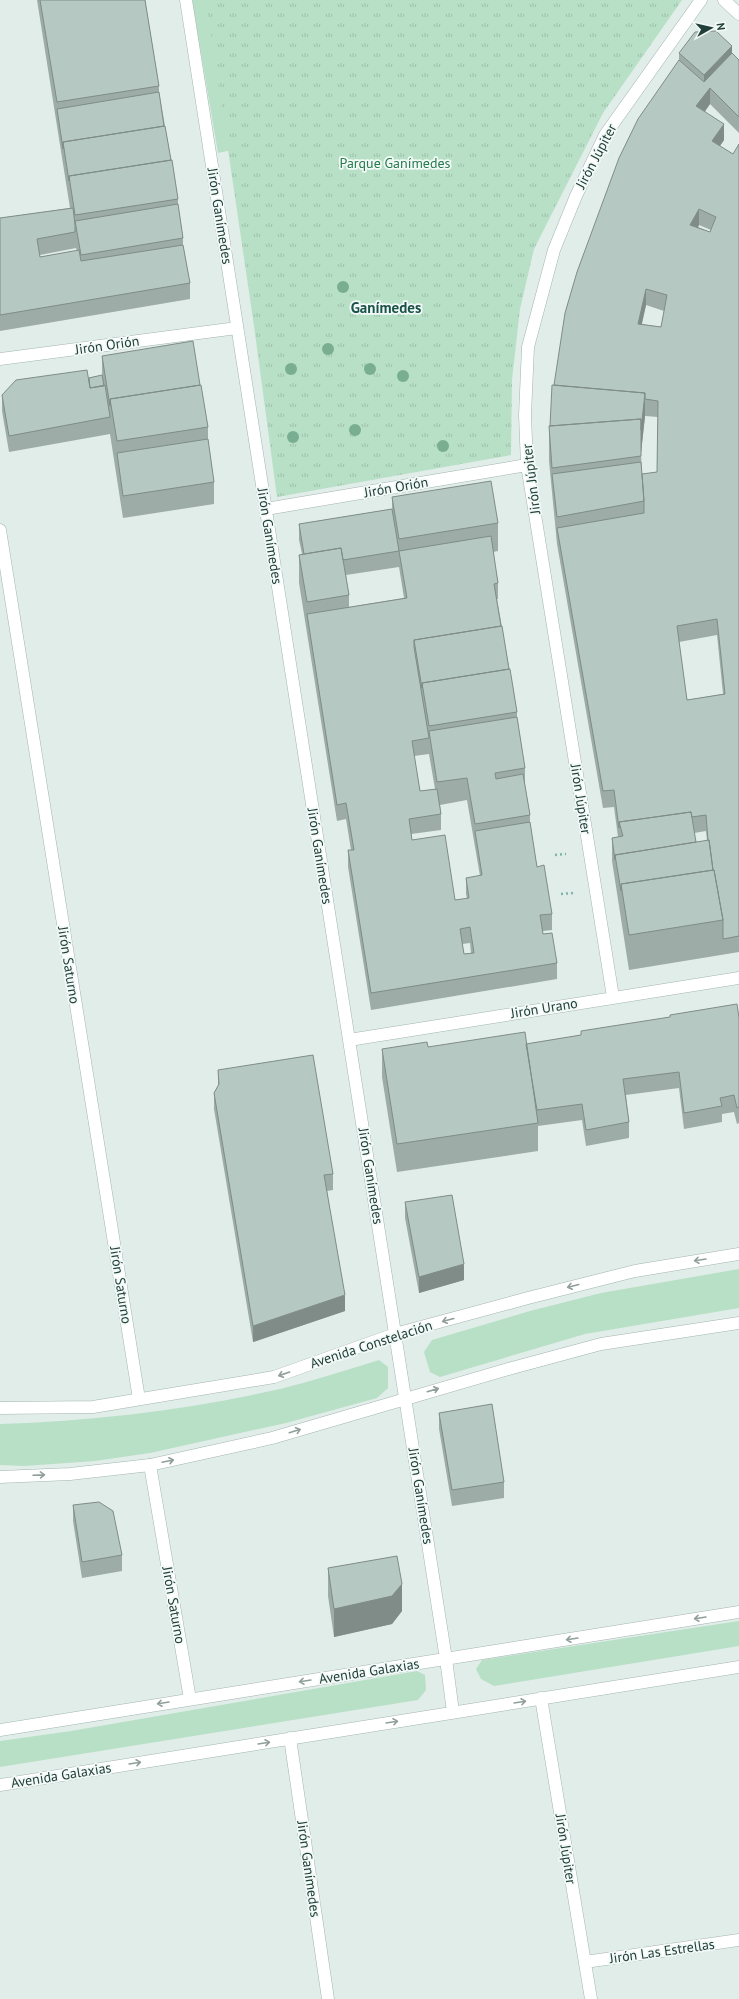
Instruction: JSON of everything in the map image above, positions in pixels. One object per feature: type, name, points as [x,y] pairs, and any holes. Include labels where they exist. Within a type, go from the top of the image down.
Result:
[{"type":"street","name":"Jirón Ganímedes","points":[[186,0],[406,1398],[453,1712]]},
{"type":"street","name":"Jirón Júpiter","points":[[613,997],[527,465],[525,415],[528,347],[554,250],[576,196],[605,135],[702,0]]},
{"type":"street","points":[[724,0],[739,14]]},
{"type":"street","name":"Jirón Orión","points":[[0,359],[237,328]]},
{"type":"street","name":"Jirón Orión","points":[[266,509],[527,465]]},
{"type":"street","name":"Jirón Saturno","points":[[0,530],[139,1399]]},
{"type":"street","name":"Jirón Urano","points":[[349,1040],[739,978]]},
{"type":"street","name":"Avenida Constelación","points":[[0,1408],[93,1407],[274,1377],[395,1334],[635,1271],[739,1254]]},
{"type":"street","points":[[0,1476],[70,1474],[150,1465],[272,1438],[406,1398],[602,1344],[739,1322]]},
{"type":"street","name":"Jirón Saturno","points":[[150,1465],[190,1699]]},
{"type":"street","name":"Avenida Galaxias","points":[[0,1730],[739,1612]]},
{"type":"street","name":"Avenida Galaxias","points":[[0,1785],[739,1667]]},
{"type":"street","name":"Jirón Júpiter","points":[[541,1698],[591,1999]]},
{"type":"street","name":"Jirón Ganímedes","points":[[290,1738],[328,1999]]},
{"type":"street","name":"Jirón Las Estrellas","points":[[585,1962],[739,1940]]},
{"type":"green space","points":[[192,0],[207,0],[232,150],[218,153]]},
{"type":"green space","name":"Parque Ganímedes","points":[[206,0],[682,0],[603,113],[534,249],[520,309],[512,380],[511,455],[277,497],[254,326]]},
{"type":"green space","points":[[739,1269],[739,1308],[585,1334],[440,1377],[430,1372],[424,1352],[432,1340],[530,1311],[601,1293]]},
{"type":"green space","points":[[379,1360],[388,1367],[388,1388],[377,1398],[286,1423],[150,1453],[95,1461],[24,1466],[0,1465],[0,1424],[105,1417],[175,1409],[280,1389]]},
{"type":"green space","points":[[739,1621],[739,1646],[494,1686],[481,1679],[476,1669],[482,1660]]},
{"type":"green space","points":[[417,1671],[425,1675],[426,1690],[418,1700],[0,1767],[0,1741],[71,1731]]},
{"type":"building","points":[[40,0],[145,0],[159,86],[57,102]]},
{"type":"building","points":[[716,31],[732,46],[704,75],[679,53],[695,32]]},
{"type":"building","points":[[732,53],[739,60],[739,117],[710,88],[696,106],[724,124],[712,141],[733,154],[739,144],[739,936],[723,939],[723,920],[708,840],[706,815],[692,817],[691,812],[619,822],[619,828],[614,790],[603,791],[557,528],[644,513],[642,474],[657,472],[658,401],[645,399],[645,393],[554,385],[565,313],[577,272],[619,158],[638,119],[679,60],[704,82]],"holes":[[[699,209],[716,217],[710,232],[690,225]],[[646,289],[667,295],[661,327],[638,324]],[[717,619],[725,694],[687,700],[677,626]]]},
{"type":"building","points":[[159,92],[164,126],[63,142],[63,149],[57,109]]},
{"type":"building","points":[[165,126],[171,160],[69,176],[69,181],[63,142]]},
{"type":"building","points":[[172,160],[178,199],[75,215],[69,176]]},
{"type":"building","points":[[178,204],[183,238],[81,255],[75,221]]},
{"type":"building","points":[[73,208],[75,232],[37,239],[40,257],[79,250],[81,261],[183,245],[190,283],[0,315],[0,218]]},
{"type":"building","points":[[193,341],[200,385],[110,399],[110,406],[102,356]]},
{"type":"building","points":[[87,370],[90,388],[105,385],[110,417],[9,436],[2,395],[16,380]]},
{"type":"building","points":[[102,375],[104,386],[90,388],[89,378]]},
{"type":"building","points":[[201,385],[208,427],[117,441],[110,399]]},
{"type":"building","points":[[552,385],[645,393],[641,430],[641,419],[550,426]]},
{"type":"building","points":[[641,419],[641,456],[552,468],[549,426]]},
{"type":"building","points":[[208,439],[214,482],[123,496],[117,453]]},
{"type":"building","points":[[641,462],[644,501],[557,517],[552,474]]},
{"type":"building","points":[[491,481],[498,523],[399,539],[392,497]]},
{"type":"building","points":[[392,509],[399,551],[343,560],[341,548],[304,554],[299,524]]},
{"type":"building","points":[[491,536],[498,583],[494,584],[501,626],[414,640],[429,738],[412,741],[420,791],[437,789],[441,814],[409,819],[412,840],[445,835],[455,900],[469,898],[466,878],[482,875],[475,831],[530,822],[537,867],[544,865],[552,914],[540,915],[543,934],[552,933],[557,963],[371,993],[348,850],[354,850],[346,803],[337,805],[307,614],[407,598],[399,551]],"holes":[[[470,927],[474,953],[464,954],[460,929]]]},
{"type":"building","points":[[341,548],[349,595],[307,602],[299,555]]},
{"type":"building","points":[[502,626],[509,669],[422,683],[422,688],[414,640]]},
{"type":"building","points":[[510,669],[517,712],[429,726],[422,683]]},
{"type":"building","points":[[517,717],[525,768],[495,773],[496,779],[523,774],[530,815],[475,824],[467,778],[437,782],[429,731]]},
{"type":"building","points":[[691,812],[696,842],[615,855],[615,860],[612,838],[623,836],[619,822]]},
{"type":"building","points":[[709,840],[713,870],[621,884],[621,891],[615,855]]},
{"type":"building","points":[[714,870],[723,920],[629,935],[621,884]]},
{"type":"building","points":[[737,1004],[739,1018],[739,1107],[737,1108],[734,1095],[720,1098],[722,1106],[684,1113],[679,1072],[623,1079],[629,1122],[586,1130],[582,1104],[537,1110],[526,1044],[581,1035],[581,1031],[670,1017],[670,1015]]},
{"type":"building","points":[[525,1032],[538,1123],[397,1144],[382,1049],[427,1042],[428,1047]]},
{"type":"building","points":[[313,1055],[333,1174],[324,1175],[345,1295],[253,1326],[214,1093],[219,1084],[218,1070]]},
{"type":"building","points":[[452,1195],[464,1264],[419,1277],[405,1202]]},
{"type":"building","points":[[492,1404],[504,1482],[452,1490],[439,1413]]},
{"type":"building","points":[[99,1502],[113,1511],[122,1555],[82,1562],[73,1505]]},
{"type":"building","points":[[397,1556],[402,1584],[392,1596],[334,1609],[328,1568]]},
{"type":"district","name":"Ganímedes","points":[[386,307]]}]
